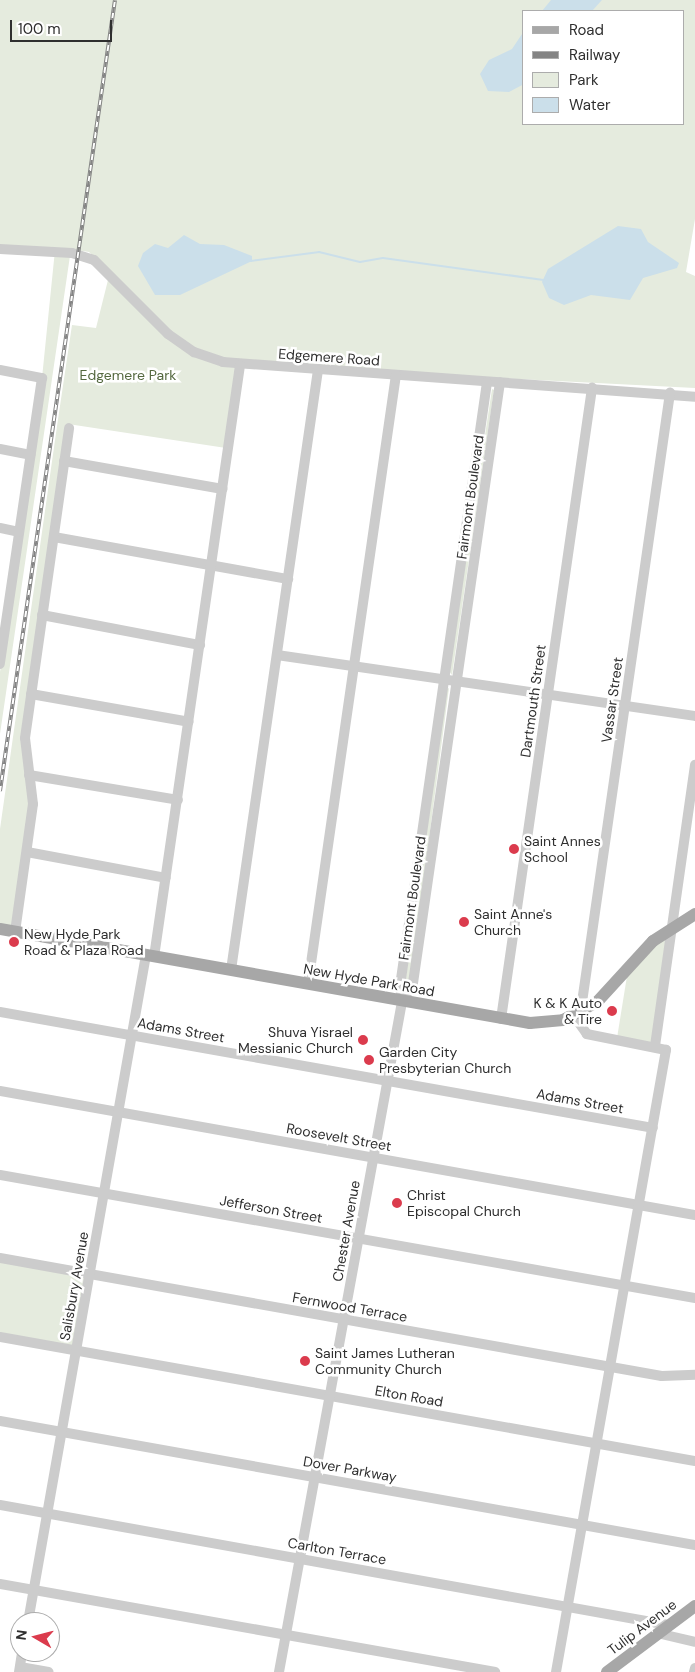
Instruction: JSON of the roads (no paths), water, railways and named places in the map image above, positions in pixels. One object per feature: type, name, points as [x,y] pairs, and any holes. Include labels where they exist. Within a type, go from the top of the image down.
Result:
[{"type":"main road","name":"New Hyde Park Road","points":[[0,929],[402,1002],[501,1018],[550,1022],[581,1011],[611,991],[647,946],[671,927],[695,914]]},
{"type":"main road","name":"Tulip Avenue","points":[[607,1672],[695,1606]]},
{"type":"street","name":"Edgemere Road","points":[[0,250],[72,252],[94,260],[181,344],[207,357],[240,365],[670,393],[695,397]]},
{"type":"street","name":"Salisbury Avenue","points":[[30,1612],[132,1035],[166,878],[240,365]]},
{"type":"street","points":[[0,370],[42,378],[19,532],[4,609],[0,664]]},
{"type":"street","points":[[232,970],[318,370]]},
{"type":"street","points":[[308,984],[396,375]]},
{"type":"street","name":"Fairmont Boulevard","points":[[402,1002],[400,986],[487,382]]},
{"type":"street","name":"Fairmont Boulevard","points":[[402,1002],[413,983],[500,382]]},
{"type":"street","name":"Dartmouth Street","points":[[501,1018],[592,388]]},
{"type":"street","name":"Vassar Street","points":[[581,1011],[670,393]]},
{"type":"street","points":[[15,932],[33,804],[25,746],[69,428]]},
{"type":"street","points":[[0,449],[30,454]]},
{"type":"street","points":[[64,461],[223,489]]},
{"type":"street","points":[[0,528],[19,532]]},
{"type":"street","points":[[54,537],[288,580]]},
{"type":"street","points":[[42,616],[200,645]]},
{"type":"street","points":[[277,655],[695,716]]},
{"type":"street","points":[[31,694],[189,722]]},
{"type":"street","points":[[655,1046],[695,765]]},
{"type":"street","points":[[29,775],[178,800]]},
{"type":"street","points":[[27,852],[166,878]]},
{"type":"street","name":"Chester Avenue","points":[[280,1672],[402,1002]]},
{"type":"street","points":[[556,1672],[666,1050],[655,1046],[587,1034],[581,1030],[581,1011]]},
{"type":"street","name":"Adams Street","points":[[0,1012],[653,1128]]},
{"type":"street","name":"Roosevelt Street","points":[[0,1091],[695,1215]]},
{"type":"street","name":"Jefferson Street","points":[[0,1175],[695,1298]]},
{"type":"street","name":"Fernwood Terrace","points":[[0,1258],[662,1376],[695,1375]]},
{"type":"street","name":"Elton Road","points":[[0,1337],[695,1461]]},
{"type":"street","name":"Dover Parkway","points":[[0,1421],[695,1545]]},
{"type":"street","name":"Carlton Terrace","points":[[0,1505],[668,1625]]},
{"type":"street","points":[[0,1584],[495,1672]]},
{"type":"street","points":[[657,1633],[695,1642]]},
{"type":"street","points":[[694,1672],[695,1668]]},
{"type":"street","points":[[19,1669],[49,1672]]},
{"type":"water","points":[[551,0],[602,0],[593,10],[543,10]]},
{"type":"water","points":[[522,34],[522,85],[509,92],[488,91],[480,74],[489,60],[512,49]]},
{"type":"water","points":[[618,226],[641,229],[648,242],[679,263],[677,268],[643,278],[630,300],[591,295],[564,305],[549,298],[542,282],[548,269]]},
{"type":"water","points":[[184,235],[200,244],[224,245],[252,256],[252,261],[180,295],[155,295],[138,266],[143,253],[155,244],[168,248]]},
{"type":"waterway","points":[[251,261],[319,252],[360,262],[383,258],[543,280]]},
{"type":"railway","points":[[0,791],[115,0]]},
{"type":"place","name":"Saint Annes School","points":[[514,849]]},
{"type":"place","name":"Saint Anne's Church","points":[[464,922]]},
{"type":"place","name":"New Hyde Park Road & Plaza Road","points":[[14,942]]},
{"type":"place","name":"K & K Auto & Tire","points":[[612,1011]]},
{"type":"place","name":"Shuva Yisrael Messianic Church","points":[[363,1040]]},
{"type":"place","name":"Garden City Presbyterian Church","points":[[369,1060]]},
{"type":"place","name":"Christ Episcopal Church","points":[[397,1203]]},
{"type":"place","name":"Saint James Lutheran Community Church","points":[[305,1361]]},
{"type":"park label","name":"Edgemere Park","points":[[128,375]]}]
